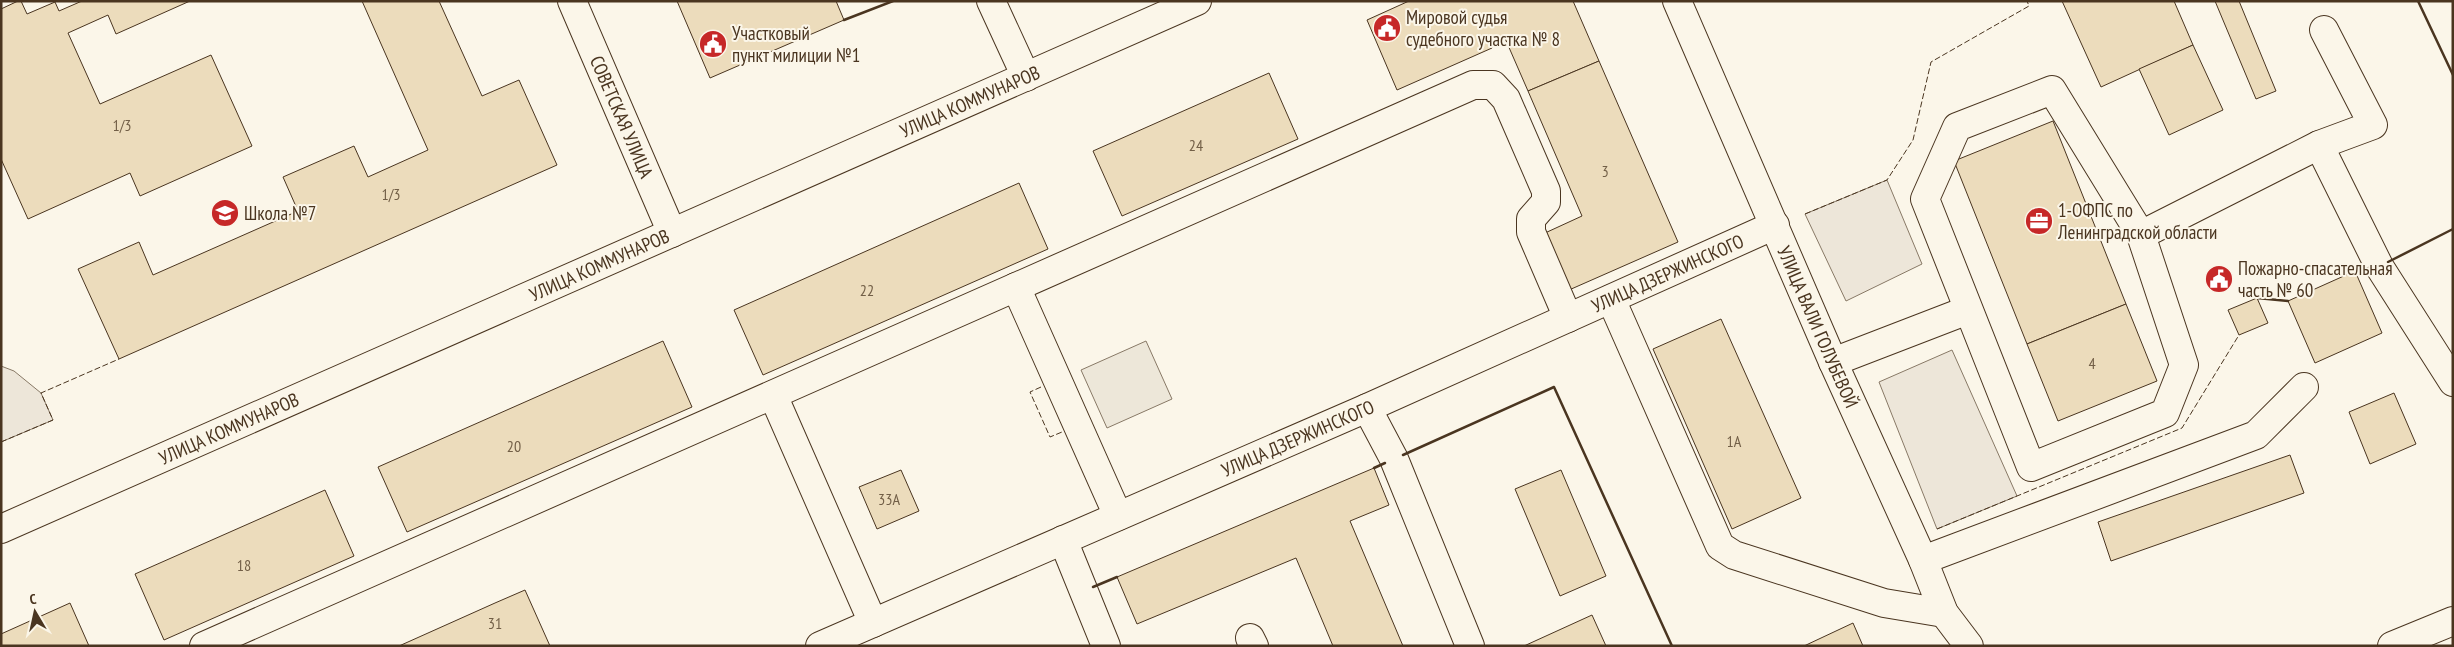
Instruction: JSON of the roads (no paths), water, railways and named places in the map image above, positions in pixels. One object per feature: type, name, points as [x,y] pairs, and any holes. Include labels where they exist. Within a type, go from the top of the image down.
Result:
[{"type":"street","name":"СОВЕТСКАЯ УЛИЦА","points":[[572,1],[672,233]]},
{"type":"street","points":[[991,1],[1026,77]]},
{"type":"street","name":"УЛИЦА КОММУНАРОВ","points":[[1,529],[1197,1]]},
{"type":"street","name":"УЛИЦА ВАЛИ ГОЛУБЕВОЙ","points":[[1677,1],[1833,362],[1923,560],[1944,613],[1969,646]]},
{"type":"street","points":[[2141,234],[2319,145],[2373,125],[2324,30]]},
{"type":"street","points":[[204,646],[1473,85],[1493,85],[1506,99],[1546,191],[1546,202],[1531,219],[1530,232],[1568,318]]},
{"type":"street","points":[[2052,90],[2141,234],[2184,365],[2165,413],[2031,467],[1925,199],[1957,127],[2052,90]]},
{"type":"street","points":[[2319,145],[2379,266],[2453,382]]},
{"type":"street","name":"УЛИЦА ДЗЕРЖИНСКОГО","points":[[820,646],[1367,408],[1775,225]]},
{"type":"street","points":[[1016,287],[1118,516]]},
{"type":"street","points":[[1611,299],[1720,546],[1734,555],[1884,603],[1944,613]]},
{"type":"street","points":[[1833,362],[1968,310]]},
{"type":"street","points":[[1923,560],[2256,435],[2304,387]]},
{"type":"street","points":[[774,394],[873,623]]},
{"type":"street","points":[[1367,408],[1394,459],[1470,646]]},
{"type":"street","points":[[1063,540],[1106,646]]},
{"type":"street","points":[[2392,646],[2453,621]]},
{"type":"place","name":"Мировой судья судебного участка № 8","points":[[1387,28]]},
{"type":"place","name":"Участковый пункт милиции №1","points":[[713,44]]},
{"type":"place","name":"Школа №7","points":[[225,213]]},
{"type":"place","name":"1-ОФПС по Ленинградской области","points":[[2039,221]]},
{"type":"place","name":"Пожарно-спасательная часть № 60","points":[[2219,279]]}]
